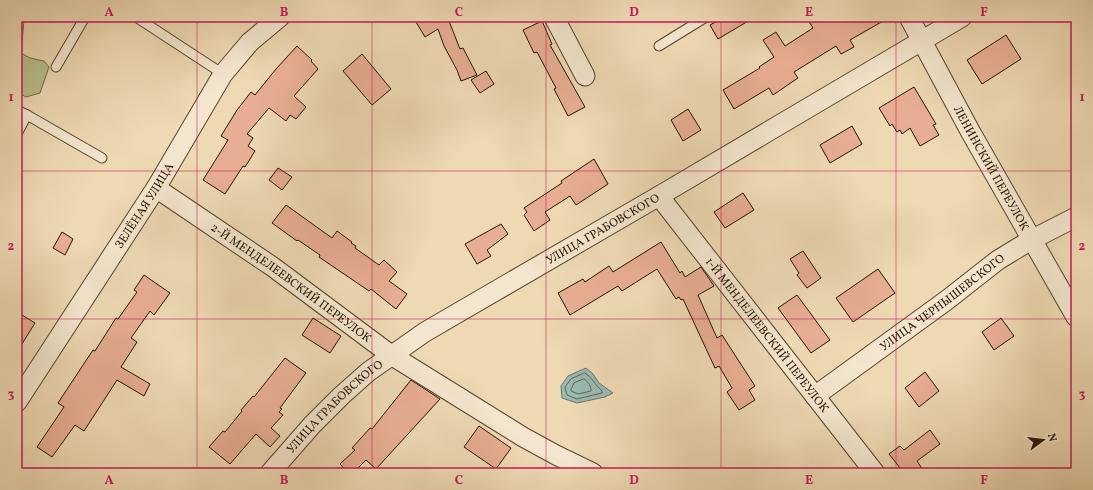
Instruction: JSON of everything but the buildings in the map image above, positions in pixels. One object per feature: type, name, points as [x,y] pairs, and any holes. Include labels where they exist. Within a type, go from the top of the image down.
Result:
[{"type":"street","name":"ЗЕЛЁНАЯ УЛИЦА","points":[[17,402],[156,188],[223,74],[250,42],[280,17]]},
{"type":"street","points":[[554,17],[585,76]]},
{"type":"street","name":"ЛЕНИНСКИЙ ПЕРЕУЛОК","points":[[909,17],[970,131],[1076,317]]},
{"type":"street","name":"УЛИЦА ГРАБОВСКОГО","points":[[270,473],[312,425],[341,396],[368,372],[425,332],[962,17]]},
{"type":"street","name":"2-Й МЕНДЕЛЕЕВСКИЙ ПЕРЕУЛОК","points":[[156,188],[273,267],[391,355],[524,437],[593,473]]},
{"type":"street","name":"1-Й МЕНДЕЛЕЕВСКИЙ ПЕРЕУЛОК","points":[[659,196],[875,473]]},
{"type":"street","name":"УЛИЦА ЧЕРНЫШЕВСКОГО","points":[[815,396],[947,300],[998,260],[1031,240],[1076,217]]},
{"type":"lane","points":[[56,67],[85,17]]},
{"type":"lane","points":[[136,17],[223,74]]},
{"type":"lane","points":[[659,46],[706,17]]},
{"type":"lane","points":[[17,110],[102,158]]},
{"type":"lane","points":[[17,134],[26,115]]},
{"type":"green space","points":[[17,17],[28,17],[24,20],[21,53],[30,58],[44,61],[49,67],[40,93],[26,97],[17,92]]},
{"type":"water","points":[[586,368],[593,374],[599,383],[613,393],[605,397],[577,403],[562,398],[561,386],[568,376]]}]
